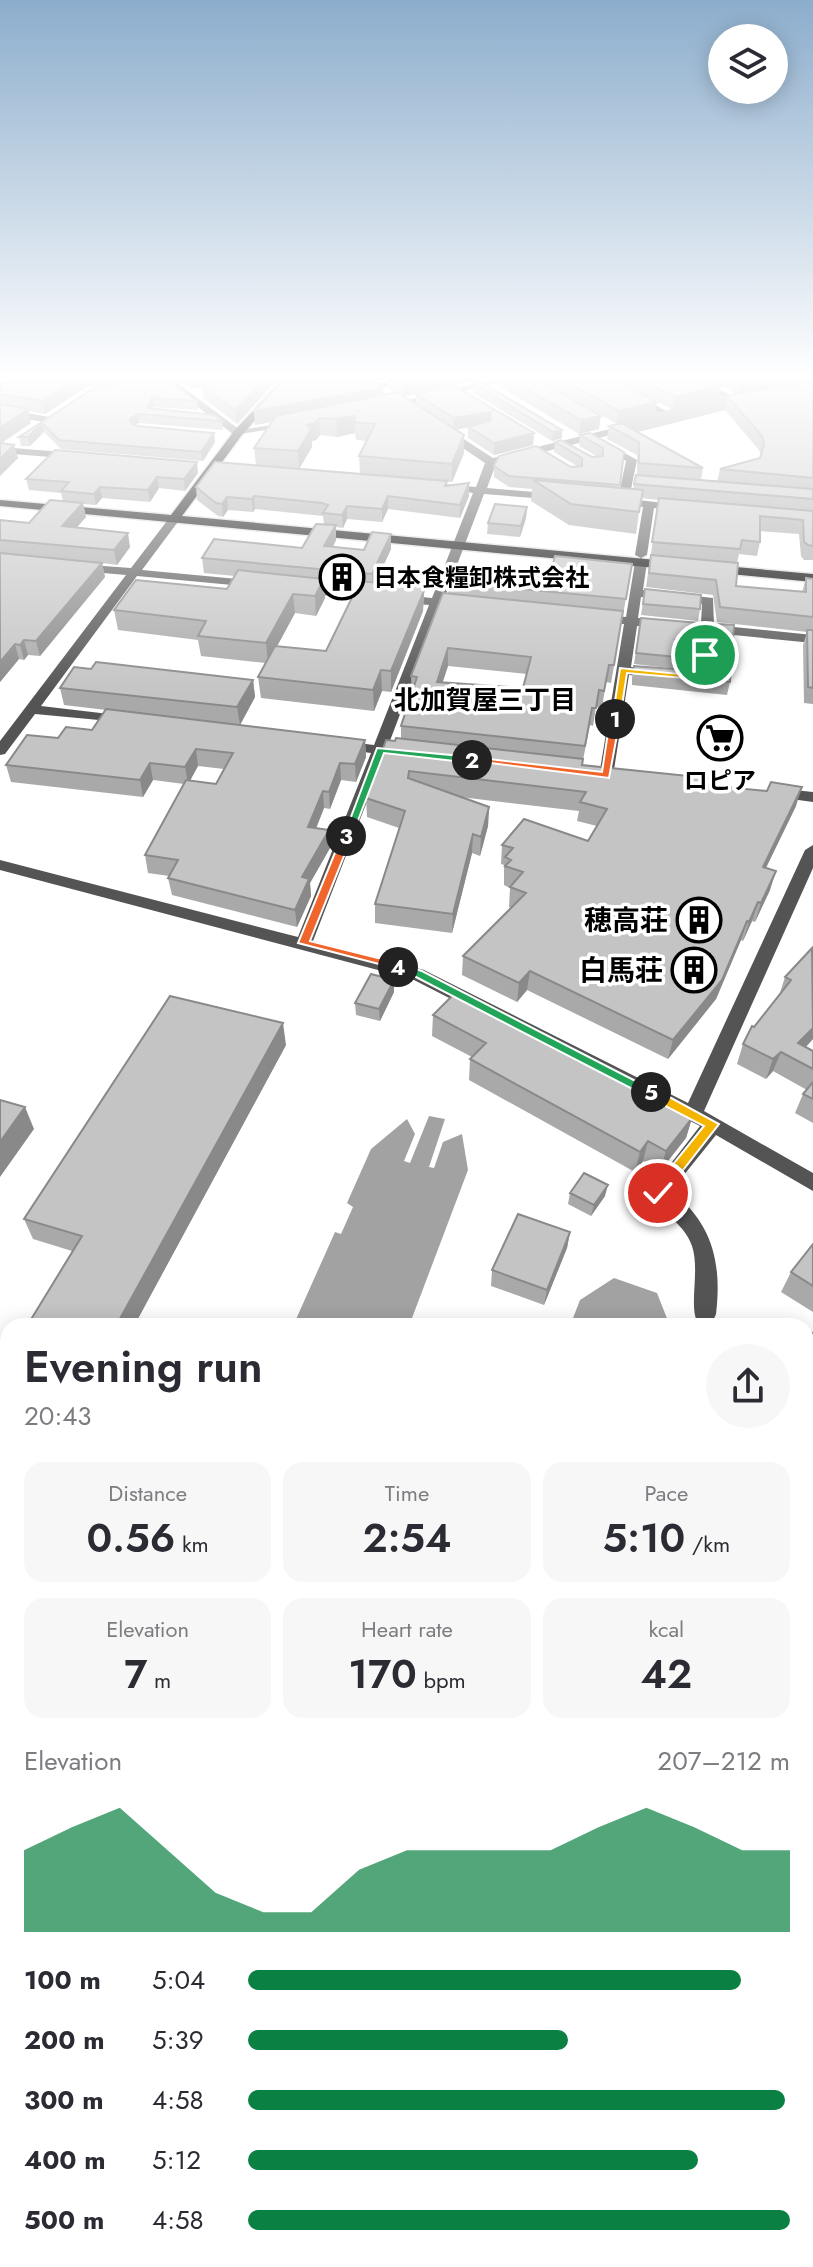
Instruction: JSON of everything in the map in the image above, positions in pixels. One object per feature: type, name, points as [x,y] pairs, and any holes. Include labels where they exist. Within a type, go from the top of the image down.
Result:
[{"type":"main road","points":[[176,516],[199,485]]},
{"type":"main road","points":[[0,497],[688,563]]},
{"type":"main road","points":[[0,503],[176,516]]},
{"type":"main road","points":[[813,570],[704,564],[813,578]]},
{"type":"street","points":[[304,943],[481,485]]},
{"type":"street","points":[[623,502],[633,485]]},
{"type":"street","points":[[432,486],[578,499]]},
{"type":"street","points":[[608,501],[649,501],[692,509]]},
{"type":"street","points":[[606,775],[649,501]]},
{"type":"street","points":[[0,751],[176,516]]},
{"type":"street","points":[[59,566],[270,586]]},
{"type":"street","points":[[285,587],[481,606]]},
{"type":"street","points":[[623,670],[703,679],[700,654],[707,629],[709,601],[636,593]]},
{"type":"street","points":[[586,617],[813,639]]},
{"type":"street","points":[[0,719],[27,715],[142,722]]},
{"type":"street","points":[[333,744],[425,755]]},
{"type":"street","points":[[754,791],[813,797]]},
{"type":"street","points":[[705,1314],[710,1282],[706,1255],[689,1219],[658,1193],[703,1119],[813,850]]},
{"type":"street","points":[[0,865],[418,974],[703,1119],[813,1183]]},
{"type":"shaded area","points":[[429,1116],[445,1119],[429,1167],[434,1168],[443,1142],[462,1134],[468,1170],[412,1318],[297,1318],[335,1232],[341,1234],[353,1207],[347,1203],[371,1149],[407,1119],[415,1134],[404,1161],[410,1163]]},
{"type":"shaded area","points":[[614,1278],[657,1293],[667,1318],[573,1318],[580,1300]]},
{"type":"building","points":[[67,485],[152,485],[148,490],[100,487],[94,494],[61,491]]},
{"type":"building","points":[[468,485],[460,505],[388,496],[382,509],[347,506],[342,515],[323,513],[328,505],[322,503],[254,496],[252,499],[227,497],[222,504],[216,503],[196,487]]},
{"type":"building","points":[[541,485],[643,490],[639,512],[571,504]]},
{"type":"building","points":[[643,485],[760,485],[813,489],[813,499]]},
{"type":"building","points":[[659,498],[813,511],[813,546],[804,542],[803,520],[760,516],[760,542],[742,540],[740,549],[652,542]]},
{"type":"building","points":[[50,500],[83,503],[62,526],[128,533],[114,550],[0,540],[0,520],[29,523]]},
{"type":"building","points":[[495,504],[527,507],[521,526],[488,523]]},
{"type":"building","points":[[316,524],[336,525],[324,546],[364,550],[372,532],[391,534],[372,574],[202,558],[214,539],[302,548]]},
{"type":"building","points":[[0,553],[102,563],[36,641],[24,640],[20,645],[15,644],[0,662]]},
{"type":"building","points":[[651,555],[738,563],[736,586],[806,592],[806,578],[813,579],[813,617],[720,607],[716,580],[649,573]]},
{"type":"building","points":[[555,556],[632,564],[626,599],[449,582],[455,565],[551,572]]},
{"type":"building","points":[[238,570],[324,579],[315,596],[293,594],[266,643],[198,636],[206,621],[114,610],[136,580],[227,589]]},
{"type":"building","points":[[360,581],[420,587],[424,591],[391,671],[381,670],[373,690],[258,677],[275,646],[326,651]]},
{"type":"building","points":[[645,589],[701,595],[700,609],[643,604]]},
{"type":"building","points":[[443,593],[623,611],[614,665],[609,665],[604,691],[599,690],[596,708],[592,708],[585,746],[401,726],[417,677],[411,676]],"holes":[[[448,648],[531,657],[523,688],[437,682]]]},
{"type":"building","points":[[641,618],[699,623],[698,635],[686,634],[675,640],[697,649],[697,659],[636,653]]},
{"type":"building","points":[[718,624],[734,625],[730,682],[634,672],[634,666],[713,672]]},
{"type":"building","points":[[807,630],[813,630],[813,688],[808,687]]},
{"type":"building","points":[[96,662],[253,680],[237,707],[60,688],[74,667],[91,669]]},
{"type":"building","points":[[106,709],[365,740],[355,764],[340,763],[329,792],[323,791],[308,827],[329,830],[302,877],[309,879],[295,910],[168,878],[178,860],[145,855],[186,780],[216,784],[233,753],[196,749],[185,767],[150,763],[140,780],[6,765],[27,735],[58,738],[66,727],[92,730]]},
{"type":"building","points":[[396,738],[583,759],[582,765],[708,778],[704,785],[767,791],[771,782],[802,787],[763,867],[776,871],[761,903],[758,902],[747,921],[722,980],[673,1040],[530,971],[519,983],[463,956],[526,893],[510,887],[523,872],[505,866],[511,860],[505,857],[513,848],[502,845],[524,819],[588,841],[607,809],[580,802],[586,792],[409,771],[408,778],[489,807],[481,837],[473,834],[453,914],[375,904],[405,811],[366,798],[386,740],[395,741]]},
{"type":"building","points":[[812,948],[813,1028],[798,1043],[813,1051],[813,1069],[781,1052],[773,1059],[743,1044],[752,1026],[791,980],[785,977]]},
{"type":"building","points":[[371,974],[394,980],[379,1009],[355,1003]]},
{"type":"building","points":[[454,994],[692,1118],[666,1151],[648,1141],[640,1152],[470,1059],[486,1043],[433,1015]]},
{"type":"building","points":[[170,996],[283,1023],[120,1318],[32,1318],[82,1236],[24,1219]]},
{"type":"building","points":[[813,1082],[813,1099],[803,1094]]},
{"type":"building","points":[[0,1100],[25,1107],[0,1142]]},
{"type":"building","points":[[584,1173],[608,1185],[594,1205],[570,1193]]},
{"type":"building","points":[[518,1214],[570,1232],[547,1290],[492,1270]]},
{"type":"building","points":[[813,1244],[813,1286],[791,1272]]},
{"type":"place","name":"日本食糧卸株式会社","points":[[342,577]]},
{"type":"place","name":"ロピア","points":[[720,738]]},
{"type":"place","name":"穂高荘","points":[[699,920]]},
{"type":"place","name":"白馬荘","points":[[694,970]]},
{"type":"district","name":"北加賀屋三丁目","points":[[485,700]]},
{"type":"route","points":[[658,1193],[713,1124],[418,974],[304,943],[380,750],[606,776],[623,670],[703,679],[705,655]]}]
